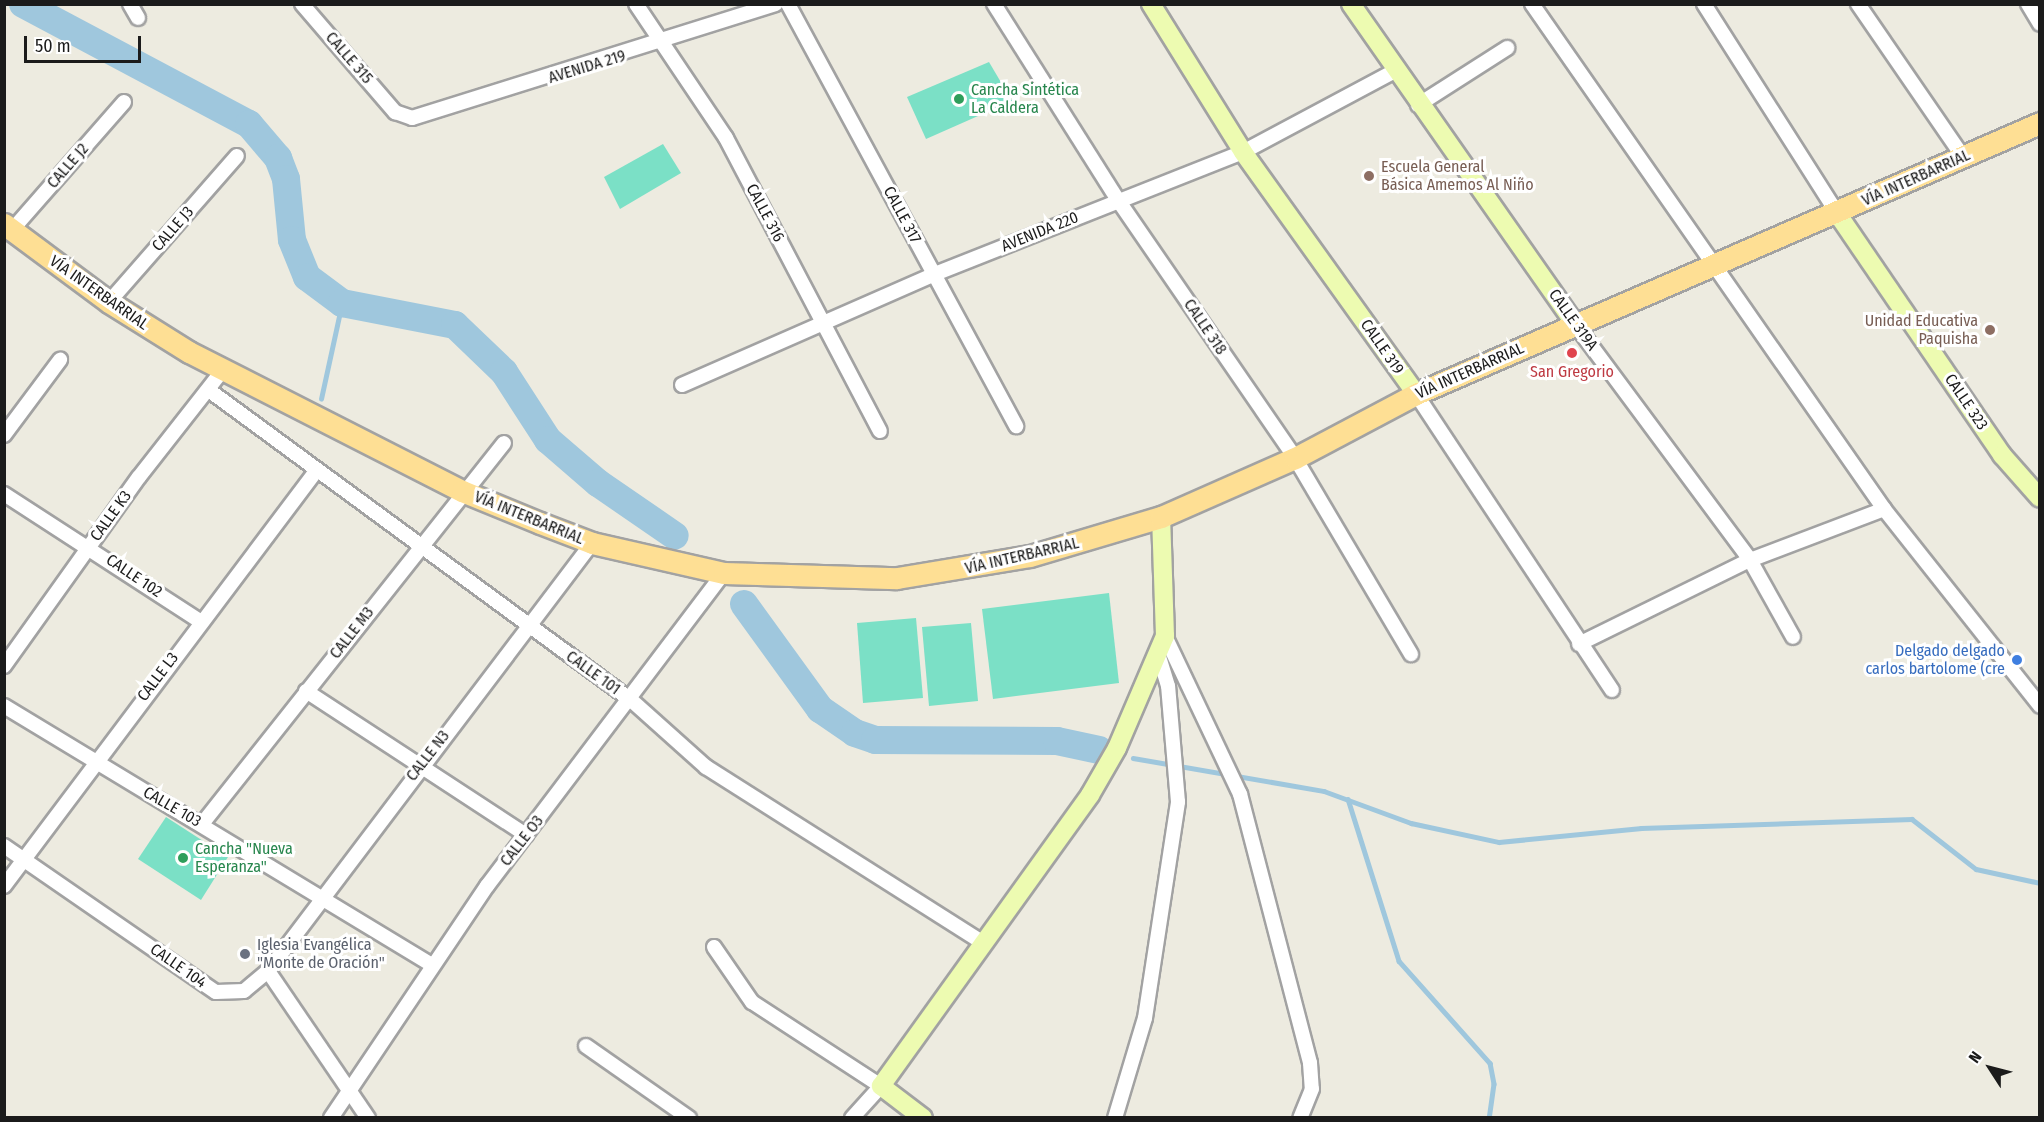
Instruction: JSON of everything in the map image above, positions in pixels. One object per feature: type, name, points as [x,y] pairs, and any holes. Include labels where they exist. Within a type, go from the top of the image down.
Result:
[{"type":"main road","name":"VÍA INTERBARRIAL","points":[[8,227],[109,302],[222,371],[462,491],[592,543],[724,573],[831,579],[963,570],[1096,539],[1161,517],[1295,458],[1416,394],[1964,158],[2040,123]]},
{"type":"street","points":[[130,4],[138,18]]},
{"type":"street","name":"CALLE 315","points":[[302,4],[395,112]]},
{"type":"street","name":"CALLE 316","points":[[636,4],[726,138],[880,431]]},
{"type":"street","name":"AVENIDA 219","points":[[395,112],[412,118],[433,113],[662,43],[776,4]]},
{"type":"street","name":"CALLE 317","points":[[788,4],[1016,426]]},
{"type":"street","name":"CALLE 318","points":[[994,4],[1118,200],[1295,458],[1411,654]]},
{"type":"street","name":"CALLE 319","points":[[1151,4],[1243,152],[1416,394],[1579,644],[1612,690]]},
{"type":"street","name":"CALLE 319A","points":[[1351,4],[1418,105],[1575,324],[1750,560],[1793,637]]},
{"type":"street","points":[[1532,4],[1884,509],[2040,706]]},
{"type":"street","points":[[1704,4],[1837,213]]},
{"type":"street","points":[[1858,4],[1964,158]]},
{"type":"street","points":[[2028,4],[2040,24]]},
{"type":"street","points":[[1418,105],[1507,48]]},
{"type":"street","name":"AVENIDA 220","points":[[682,385],[824,325],[935,274],[1243,152],[1395,72]]},
{"type":"street","name":"CALLE J2","points":[[8,227],[124,102]]},
{"type":"street","name":"CALLE J3","points":[[109,302],[237,156]]},
{"type":"street","name":"CALLE 323","points":[[1837,213],[2002,455],[2040,498]]},
{"type":"street","points":[[4,435],[60,360]]},
{"type":"street","name":"CALLE K3","points":[[4,666],[89,546],[210,391],[222,371]]},
{"type":"street","name":"CALLE 101","points":[[210,391],[631,700],[706,767],[983,943]]},
{"type":"street","name":"CALLE M3","points":[[202,824],[462,491],[504,443]]},
{"type":"street","name":"CALLE L3","points":[[4,886],[94,762],[316,471]]},
{"type":"street","name":"CALLE 102","points":[[4,495],[89,546],[201,622]]},
{"type":"street","points":[[1579,644],[1750,560],[1884,509]]},
{"type":"street","points":[[1115,1118],[1145,1018],[1178,802],[1162,644],[1161,517]]},
{"type":"street","name":"CALLE N3","points":[[267,971],[420,766],[592,543]]},
{"type":"street","name":"CALLE O3","points":[[331,1118],[432,965],[724,573]]},
{"type":"street","points":[[1162,644],[1228,764],[1240,794],[1310,1063],[1312,1089],[1300,1118]]},
{"type":"street","points":[[852,1118],[881,1086],[1105,772],[1162,644]]},
{"type":"street","points":[[306,691],[526,836]]},
{"type":"street","name":"CALLE 103","points":[[4,706],[432,965]]},
{"type":"street","name":"CALLE 104","points":[[4,846],[216,992],[244,991],[267,971]]},
{"type":"street","points":[[714,947],[752,1002],[881,1086],[923,1118]]},
{"type":"street","points":[[267,971],[368,1118]]},
{"type":"street","points":[[586,1046],[689,1118]]},
{"type":"green space","name":"Cancha Sintética La Caldera","points":[[989,62],[1012,101],[926,139],[907,97]]},
{"type":"green space","points":[[663,144],[681,173],[620,209],[604,177]]},
{"type":"green space","points":[[1109,593],[1119,683],[993,699],[982,609]]},
{"type":"green space","points":[[916,618],[923,698],[863,703],[857,623]]},
{"type":"green space","points":[[971,623],[978,701],[929,706],[922,627]]},
{"type":"green space","name":"Cancha \"Nueva Esperanza\"","points":[[166,817],[228,857],[201,900],[138,859]]},
{"type":"waterway","points":[[23,4],[249,124],[278,158],[286,179],[292,240],[307,277],[342,303],[455,325],[504,372],[548,440],[598,483],[675,536]]},
{"type":"waterway","points":[[321,399],[342,303]]},
{"type":"waterway","points":[[744,604],[820,709],[855,733],[875,740],[1057,741],[1099,750]]},
{"type":"waterway","points":[[1133,758],[1324,791],[1411,823],[1499,842],[1641,828],[1912,819],[1976,869],[2040,883]]},
{"type":"waterway","points":[[1348,799],[1399,961],[1490,1063],[1494,1084],[1489,1118]]},
{"type":"place","name":"Cancha Sintética La Caldera","points":[[959,99]]},
{"type":"place","name":"Escuela General Básica Amemos Al Niño","points":[[1369,176]]},
{"type":"place","name":"Unidad Educativa Paquisha","points":[[1990,330]]},
{"type":"place","name":"San Gregorio","points":[[1572,353]]},
{"type":"place","name":"Delgado delgado carlos bartolome (cre","points":[[2017,660]]},
{"type":"place","name":"Cancha \"Nueva Esperanza\"","points":[[183,858]]},
{"type":"place","name":"Iglesia Evangélica \"Monte de Oración\"","points":[[245,954]]}]
